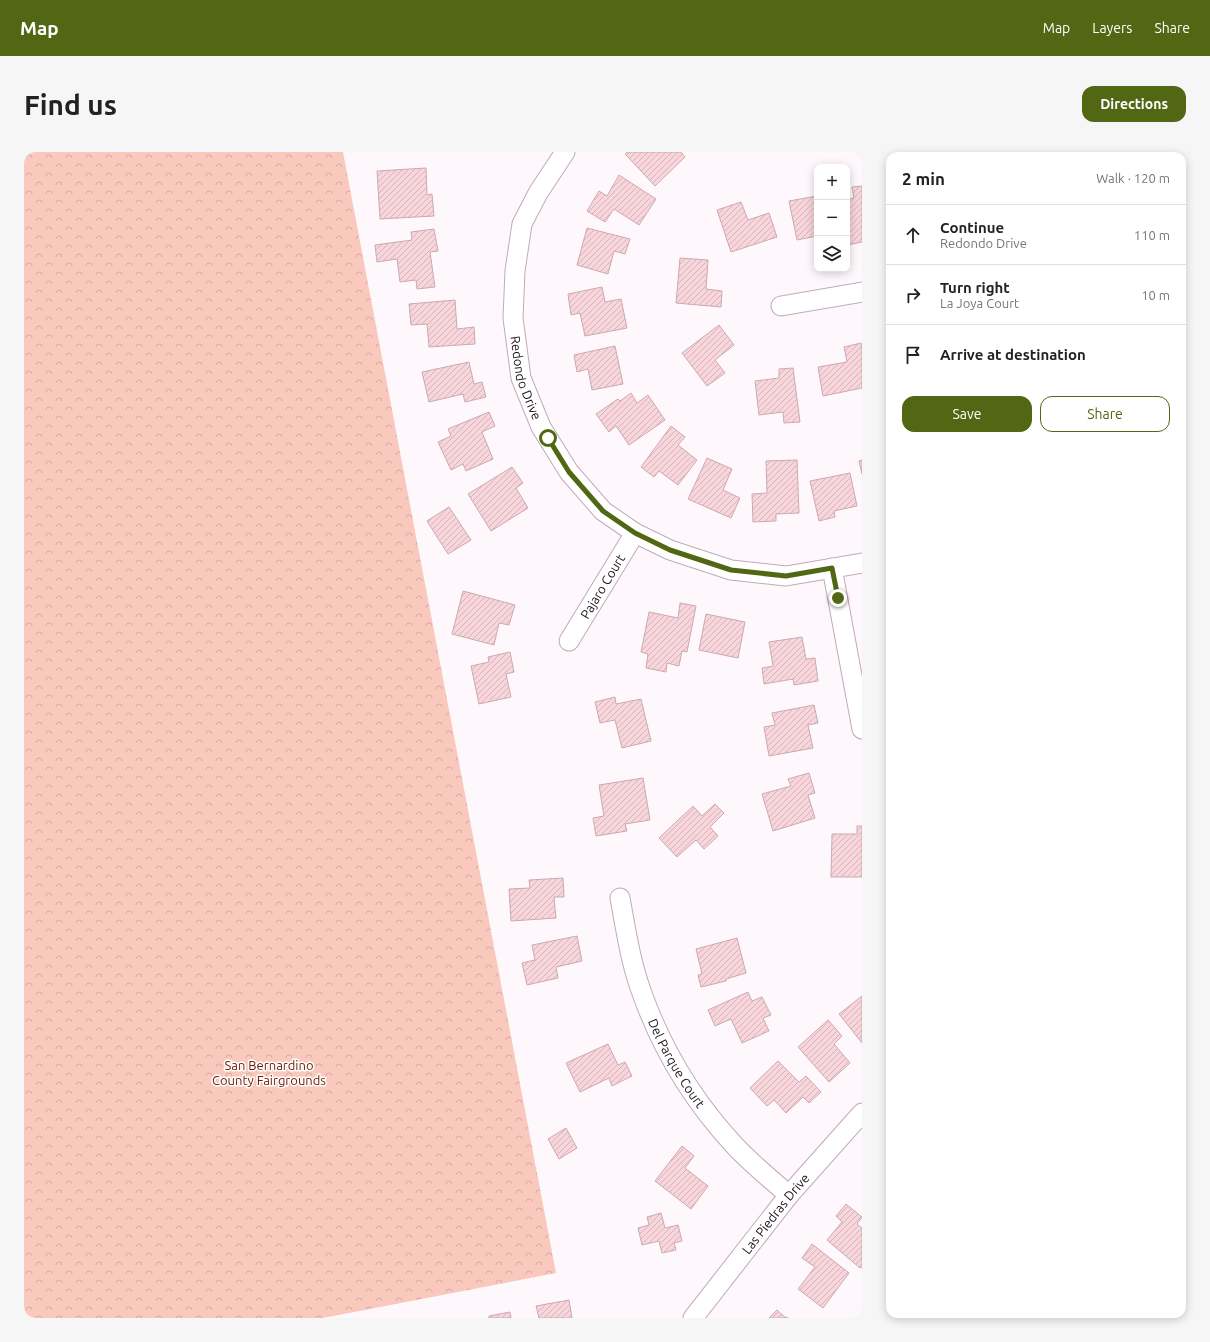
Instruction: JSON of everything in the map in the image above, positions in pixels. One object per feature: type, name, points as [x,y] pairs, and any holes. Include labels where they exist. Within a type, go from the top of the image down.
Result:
[{"type":"street","name":"Redondo Drive","points":[[565,152],[538,192],[522,224],[515,271],[513,318],[521,378],[541,427],[569,472],[603,511],[635,533],[670,550],[731,570],[786,576],[862,563]]},
{"type":"street","points":[[781,306],[862,292]]},
{"type":"street","name":"Pajaro Court","points":[[569,641],[635,533]]},
{"type":"street","points":[[832,568],[862,729]]},
{"type":"street","name":"Del Parque Court","points":[[620,898],[630,954],[643,996],[659,1034],[678,1070],[702,1105],[735,1146],[789,1195]]},
{"type":"street","name":"Las Piedras Drive","points":[[693,1318],[789,1195],[862,1114]]},
{"type":"green space","name":"San Bernardino County Fairgrounds","points":[[24,152],[343,152],[556,1273],[323,1318],[24,1318]]},
{"type":"building","points":[[627,152],[681,152],[685,157],[655,186],[625,154]]},
{"type":"building","points":[[426,168],[427,195],[432,194],[434,216],[380,219],[377,171]]},
{"type":"building","points":[[619,175],[656,199],[639,225],[614,209],[605,222],[587,211],[599,191],[607,196]]},
{"type":"building","points":[[862,186],[862,242],[850,244],[850,199],[854,198],[852,187]]},
{"type":"building","points":[[814,197],[814,237],[797,240],[789,201]]},
{"type":"building","points":[[741,202],[748,220],[769,213],[777,237],[731,252],[717,210]]},
{"type":"building","points":[[587,228],[630,239],[625,254],[614,251],[608,274],[577,265]]},
{"type":"building","points":[[434,229],[438,251],[430,252],[435,287],[417,289],[416,280],[400,282],[397,259],[377,262],[375,245],[412,240],[411,232]]},
{"type":"building","points":[[680,258],[708,260],[706,289],[722,291],[721,307],[676,303]]},
{"type":"building","points":[[602,287],[605,302],[621,299],[627,328],[585,336],[580,313],[571,315],[568,294]]},
{"type":"building","points":[[455,300],[457,329],[474,327],[475,344],[429,347],[427,324],[411,325],[409,304]]},
{"type":"building","points":[[719,325],[734,345],[715,360],[725,373],[707,386],[682,353]]},
{"type":"building","points":[[861,343],[862,388],[823,396],[818,367],[847,362],[844,347]]},
{"type":"building","points":[[615,346],[623,384],[592,390],[588,369],[577,372],[574,355]]},
{"type":"building","points":[[469,362],[474,384],[482,382],[486,397],[465,402],[463,394],[429,402],[422,372]]},
{"type":"building","points":[[793,368],[800,422],[784,423],[783,412],[759,415],[755,381],[779,378],[779,369]]},
{"type":"building","points":[[631,393],[637,403],[648,395],[665,420],[629,445],[616,426],[609,432],[596,414],[618,399],[620,401]]},
{"type":"building","points":[[489,412],[495,426],[482,432],[493,459],[466,471],[463,464],[451,470],[438,442],[451,436],[448,429]]},
{"type":"building","points":[[671,426],[685,437],[678,445],[697,460],[678,485],[659,471],[654,477],[641,467]]},
{"type":"building","points":[[707,458],[732,469],[723,490],[740,498],[731,518],[688,499]]},
{"type":"building","points":[[797,460],[799,513],[776,514],[776,521],[753,522],[752,494],[767,493],[766,461]]},
{"type":"building","points":[[862,460],[862,474],[859,461]]},
{"type":"building","points":[[512,467],[523,483],[516,488],[528,508],[491,531],[468,494]]},
{"type":"building","points":[[850,473],[857,506],[834,511],[835,517],[819,521],[810,481]]},
{"type":"building","points":[[449,507],[471,540],[448,554],[427,521]]},
{"type":"building","points":[[463,591],[515,605],[509,625],[499,623],[494,645],[452,634]]},
{"type":"building","points":[[680,603],[696,606],[687,652],[682,651],[679,666],[667,663],[666,672],[646,668],[648,654],[641,652],[649,612],[678,618]]},
{"type":"building","points":[[706,614],[745,622],[738,658],[699,650]]},
{"type":"building","points":[[802,637],[806,659],[815,658],[818,681],[794,685],[793,679],[764,684],[762,668],[773,666],[769,642]]},
{"type":"building","points":[[510,652],[514,672],[506,674],[511,697],[479,704],[471,666],[489,662],[488,657]]},
{"type":"building","points":[[615,697],[616,704],[641,699],[651,741],[622,748],[615,720],[600,723],[595,702]]},
{"type":"building","points":[[814,705],[818,723],[808,725],[813,748],[769,756],[764,727],[775,725],[772,713]]},
{"type":"building","points":[[809,773],[815,793],[808,795],[815,818],[773,831],[762,794],[791,786],[788,779]]},
{"type":"building","points":[[643,778],[650,820],[625,824],[627,831],[596,836],[593,818],[604,816],[599,785]]},
{"type":"building","points":[[715,804],[724,813],[710,827],[718,836],[704,849],[696,840],[677,857],[659,838],[693,806],[702,816]]},
{"type":"building","points":[[857,826],[862,826],[862,877],[831,877],[832,834],[857,834]]},
{"type":"building","points":[[563,878],[564,897],[554,897],[556,918],[511,921],[509,889],[530,888],[529,880]]},
{"type":"building","points":[[577,936],[582,961],[556,967],[558,978],[527,985],[522,963],[535,960],[532,945]]},
{"type":"building","points":[[737,938],[746,973],[726,979],[726,981],[701,987],[698,975],[702,974],[696,949]]},
{"type":"building","points":[[748,992],[752,1001],[762,997],[771,1015],[763,1018],[769,1031],[742,1043],[731,1019],[715,1026],[708,1010]]},
{"type":"building","points":[[862,996],[862,1043],[839,1014]]},
{"type":"building","points":[[828,1020],[842,1036],[834,1044],[850,1063],[829,1082],[798,1047]]},
{"type":"building","points":[[608,1044],[618,1065],[625,1062],[632,1076],[612,1086],[609,1078],[580,1092],[566,1063]]},
{"type":"building","points":[[778,1061],[799,1082],[806,1076],[821,1092],[809,1103],[803,1097],[786,1113],[774,1100],[767,1106],[750,1088]]},
{"type":"building","points":[[566,1128],[577,1148],[559,1159],[548,1139]]},
{"type":"building","points":[[682,1146],[694,1156],[685,1168],[708,1186],[691,1209],[655,1181]]},
{"type":"building","points":[[846,1204],[862,1217],[857,1224],[862,1228],[862,1267],[860,1268],[827,1240],[842,1222],[836,1216]]},
{"type":"building","points":[[661,1213],[665,1228],[678,1225],[682,1241],[674,1243],[676,1250],[662,1253],[659,1241],[642,1245],[638,1228],[649,1225],[647,1217]]},
{"type":"building","points":[[812,1244],[849,1273],[823,1308],[798,1289],[815,1267],[802,1258]]},
{"type":"building","points":[[569,1300],[572,1318],[539,1318],[536,1306]]},
{"type":"building","points":[[777,1310],[786,1318],[769,1318]]},
{"type":"building","points":[[510,1312],[511,1318],[489,1318],[489,1316]]},
{"type":"route","points":[[548,438],[569,472],[603,511],[635,533],[670,550],[731,570],[786,576],[832,568],[838,598]]}]
